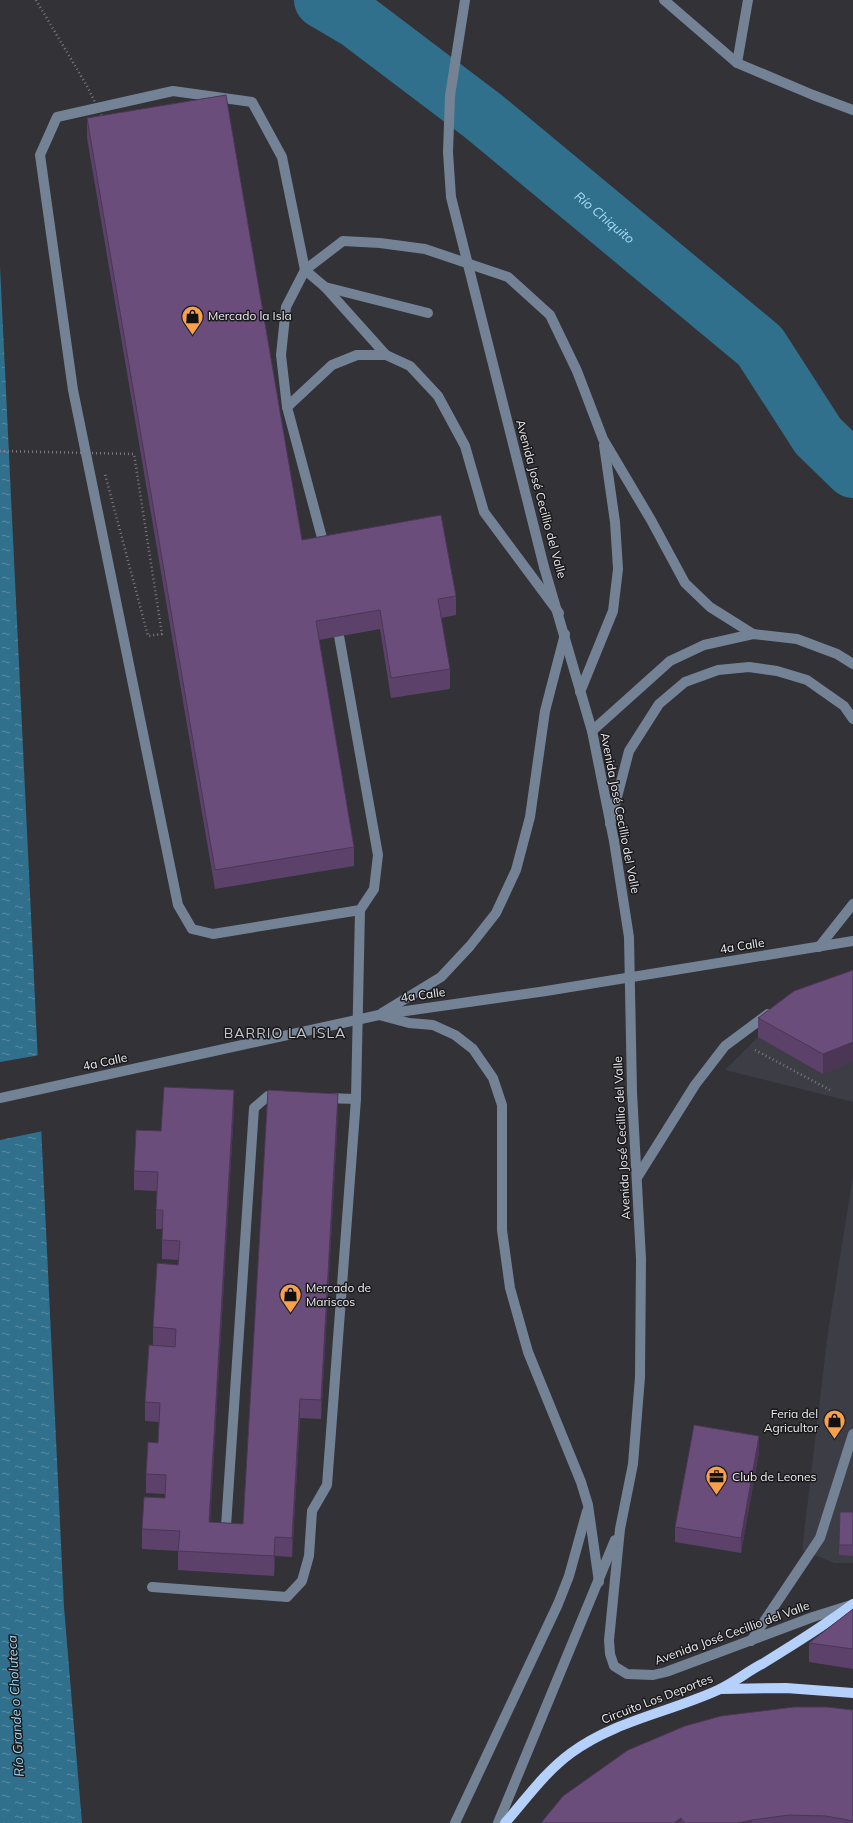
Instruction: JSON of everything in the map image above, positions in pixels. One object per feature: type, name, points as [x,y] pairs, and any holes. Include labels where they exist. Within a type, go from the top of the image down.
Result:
[{"type":"main road","name":"Circuito Los Deportes","points":[[505,1823],[546,1775],[571,1753],[599,1736],[634,1720],[685,1704],[720,1689],[816,1631],[853,1604]]},
{"type":"main road","points":[[720,1689],[786,1688],[853,1693]]},
{"type":"street","name":"Avenida José Cecillio del Valle","points":[[465,0],[450,96],[448,152],[451,196],[544,567],[559,613],[592,731],[614,841],[629,937],[632,1092],[638,1176],[641,1260],[640,1377],[633,1464],[620,1529],[609,1640],[610,1654],[614,1666],[627,1674],[654,1675],[666,1672],[813,1617],[853,1604]]},
{"type":"street","points":[[664,0],[737,63],[813,96],[853,110]]},
{"type":"street","points":[[737,63],[748,0]]},
{"type":"street","points":[[360,910],[213,934],[192,929],[178,905],[74,390],[40,155],[57,117],[173,91],[252,102],[282,157],[305,270],[325,287],[386,355],[410,366],[438,396],[465,446],[484,512],[559,613]]},
{"type":"street","points":[[327,555],[288,407],[281,355],[286,307],[305,270],[343,241],[380,243],[425,249],[508,277],[550,315],[577,371],[603,439],[651,520],[686,584],[710,607],[753,634]]},
{"type":"street","points":[[325,287],[428,313]]},
{"type":"street","points":[[288,407],[332,365],[357,355],[386,355]]},
{"type":"street","points":[[580,692],[613,611],[618,569],[615,522],[603,439]]},
{"type":"street","points":[[379,1015],[441,977],[470,946],[496,913],[516,870],[530,817],[545,710],[565,634]]},
{"type":"street","points":[[592,731],[670,661],[704,645],[753,634],[797,639],[837,654],[853,664]]},
{"type":"street","points":[[152,1587],[287,1598],[302,1581],[309,1556],[312,1510],[327,1485],[356,1099],[360,910],[374,889],[378,855],[339,636]]},
{"type":"street","points":[[610,824],[629,751],[658,704],[685,682],[718,670],[748,667],[778,671],[807,680],[844,706],[853,719]]},
{"type":"street","points":[[819,947],[853,904]]},
{"type":"street","name":"4a Calle","points":[[0,1098],[379,1015],[546,991],[853,941]]},
{"type":"street","points":[[638,1176],[695,1085],[725,1046],[774,1010]]},
{"type":"street","points":[[379,1015],[410,1022],[433,1025],[455,1035],[473,1049],[493,1078],[502,1105],[502,1230],[510,1288],[528,1352],[581,1482],[588,1505],[599,1582]]},
{"type":"street","points":[[226,1526],[254,1108],[268,1096],[292,1097]]},
{"type":"street","points":[[316,1098],[356,1099]]},
{"type":"street","points":[[751,1641],[820,1538],[853,1434]]},
{"type":"street","points":[[454,1823],[558,1604],[577,1550],[588,1505]]},
{"type":"street","name":"Avenida José Cecillio del Valle","points":[[498,1823],[620,1529]]},
{"type":"path","points":[[36,0],[87,86],[103,120]]},
{"type":"path","points":[[0,451],[134,454],[162,634],[148,636],[106,474]]},
{"type":"path","points":[[725,1046],[748,1046],[832,1091]]},
{"type":"shaded area","points":[[853,990],[853,1102],[725,1070],[758,1037],[794,1010]]},
{"type":"shaded area","name":"Feria del Agricultor","points":[[853,1176],[853,1563],[834,1563],[802,1550],[828,1332]]},
{"type":"water","name":"Río Grande o Choluteca","points":[[0,266],[64,1607],[82,1823],[0,1823]]},
{"type":"pier","points":[[40,1055],[43,1131],[0,1140],[0,1062]]},
{"type":"building","name":"Mercado la Isla","points":[[226,95],[302,540],[441,515],[456,596],[438,599],[450,669],[391,678],[380,610],[316,621],[354,847],[215,870],[87,118]]},
{"type":"building","points":[[853,970],[853,1042],[823,1054],[758,1018],[794,991]]},
{"type":"building","name":"Mercado de Mariscos","points":[[164,1087],[234,1090],[209,1522],[243,1524],[268,1090],[338,1094],[321,1400],[300,1399],[292,1538],[275,1537],[274,1556],[178,1551],[180,1531],[142,1529],[144,1497],[165,1498],[166,1475],[146,1474],[148,1442],[158,1443],[160,1403],[145,1402],[149,1345],[175,1347],[176,1329],[153,1327],[157,1263],[178,1265],[180,1241],[162,1240],[163,1210],[156,1210],[158,1172],[134,1171],[136,1130],[161,1131]]},
{"type":"building","name":"Club de Leones","points":[[694,1425],[759,1436],[741,1538],[675,1527]]},
{"type":"building","points":[[840,1512],[853,1512],[853,1545],[839,1545]]},
{"type":"building","points":[[853,1609],[853,1649],[809,1643]]},
{"type":"building","points":[[794,1707],[827,1707],[853,1710],[853,1821],[826,1816],[789,1815],[737,1823],[685,1823],[681,1818],[674,1823],[541,1823],[563,1796],[628,1750],[685,1726],[721,1716]]},
{"type":"waterway","name":"Río Chiquito","points":[[322,0],[356,20],[483,116],[760,346],[818,436],[853,470]]},
{"type":"place","name":"Mercado la Isla","points":[[192,336]]},
{"type":"place","name":"Mercado de Mariscos","points":[[291,1314]]},
{"type":"place","name":"Feria del Agricultor","points":[[834,1440]]},
{"type":"place","name":"Club de Leones","points":[[717,1496]]},
{"type":"district","name":"BARRIO LA ISLA","points":[[285,1033]]}]
